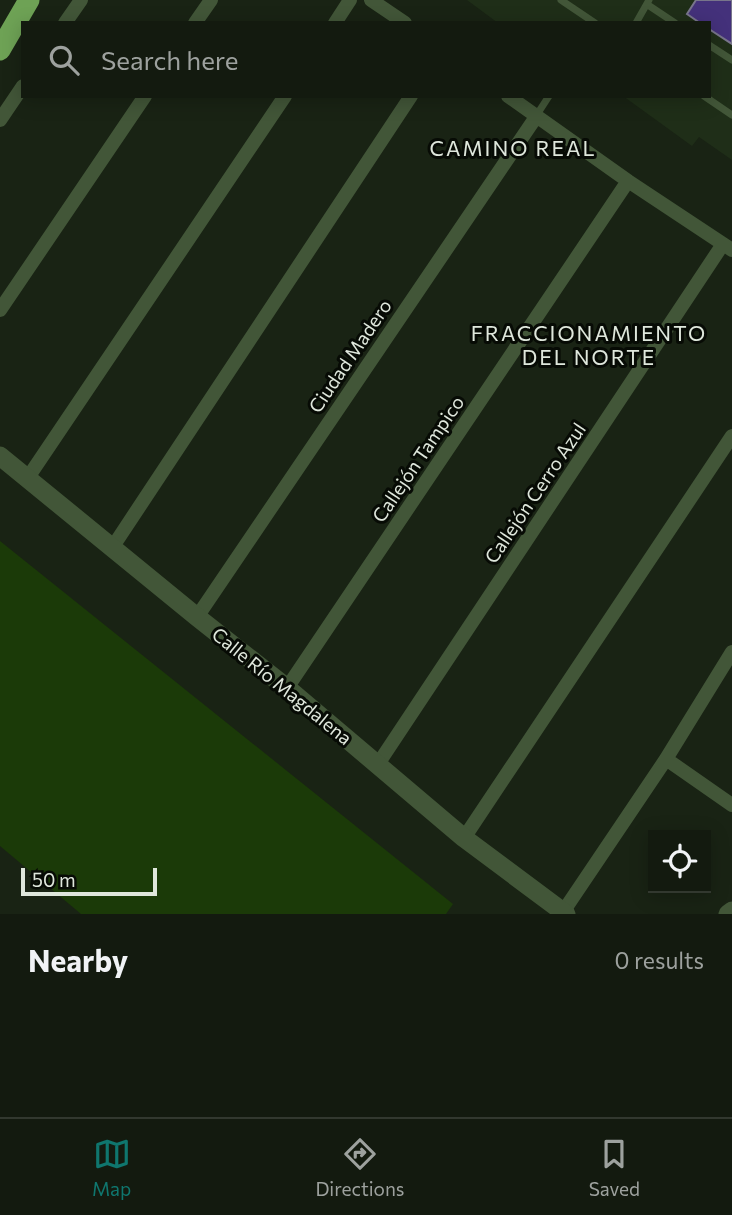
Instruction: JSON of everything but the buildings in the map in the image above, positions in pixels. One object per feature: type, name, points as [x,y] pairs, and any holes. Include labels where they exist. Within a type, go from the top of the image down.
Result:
[{"type":"highway","points":[[0,50],[29,0]]},
{"type":"street","points":[[66,21],[80,0]]},
{"type":"street","points":[[196,21],[211,0]]},
{"type":"street","points":[[336,21],[350,0]]},
{"type":"street","points":[[371,0],[402,21]]},
{"type":"street","points":[[0,120],[21,89]]},
{"type":"street","points":[[0,310],[144,98]]},
{"type":"street","points":[[27,479],[284,98]]},
{"type":"street","points":[[112,548],[410,98]]},
{"type":"street","points":[[511,98],[628,181],[728,247]]},
{"type":"street","name":"Ciudad Madero","points":[[197,617],[536,117]]},
{"type":"street","name":"Callejón Tampico","points":[[287,688],[628,181]]},
{"type":"street","name":"Callejón Cerro Azul","points":[[378,764],[728,247]]},
{"type":"street","points":[[464,838],[732,436]]},
{"type":"street","name":"Calle Río Magdalena","points":[[0,456],[287,688],[464,838],[564,913]]},
{"type":"street","points":[[564,913],[730,659]]},
{"type":"street","points":[[666,759],[732,805]]},
{"type":"lane","points":[[561,0],[592,21]]},
{"type":"lane","points":[[637,21],[649,2],[673,21]]},
{"type":"lane","points":[[711,46],[732,61]]},
{"type":"lane","points":[[536,117],[548,98]]},
{"type":"lane","points":[[707,98],[732,115]]},
{"type":"shaded area","points":[[467,0],[732,0],[732,160],[699,137],[692,146],[626,98],[711,98],[711,21],[495,21]]},
{"type":"green space","points":[[0,541],[453,904],[446,914],[81,914],[0,846]]},
{"type":"district","name":"CAMINO REAL","points":[[513,149]]},
{"type":"district","name":"FRACCIONAMIENTO DEL NORTE","points":[[589,346]]}]
